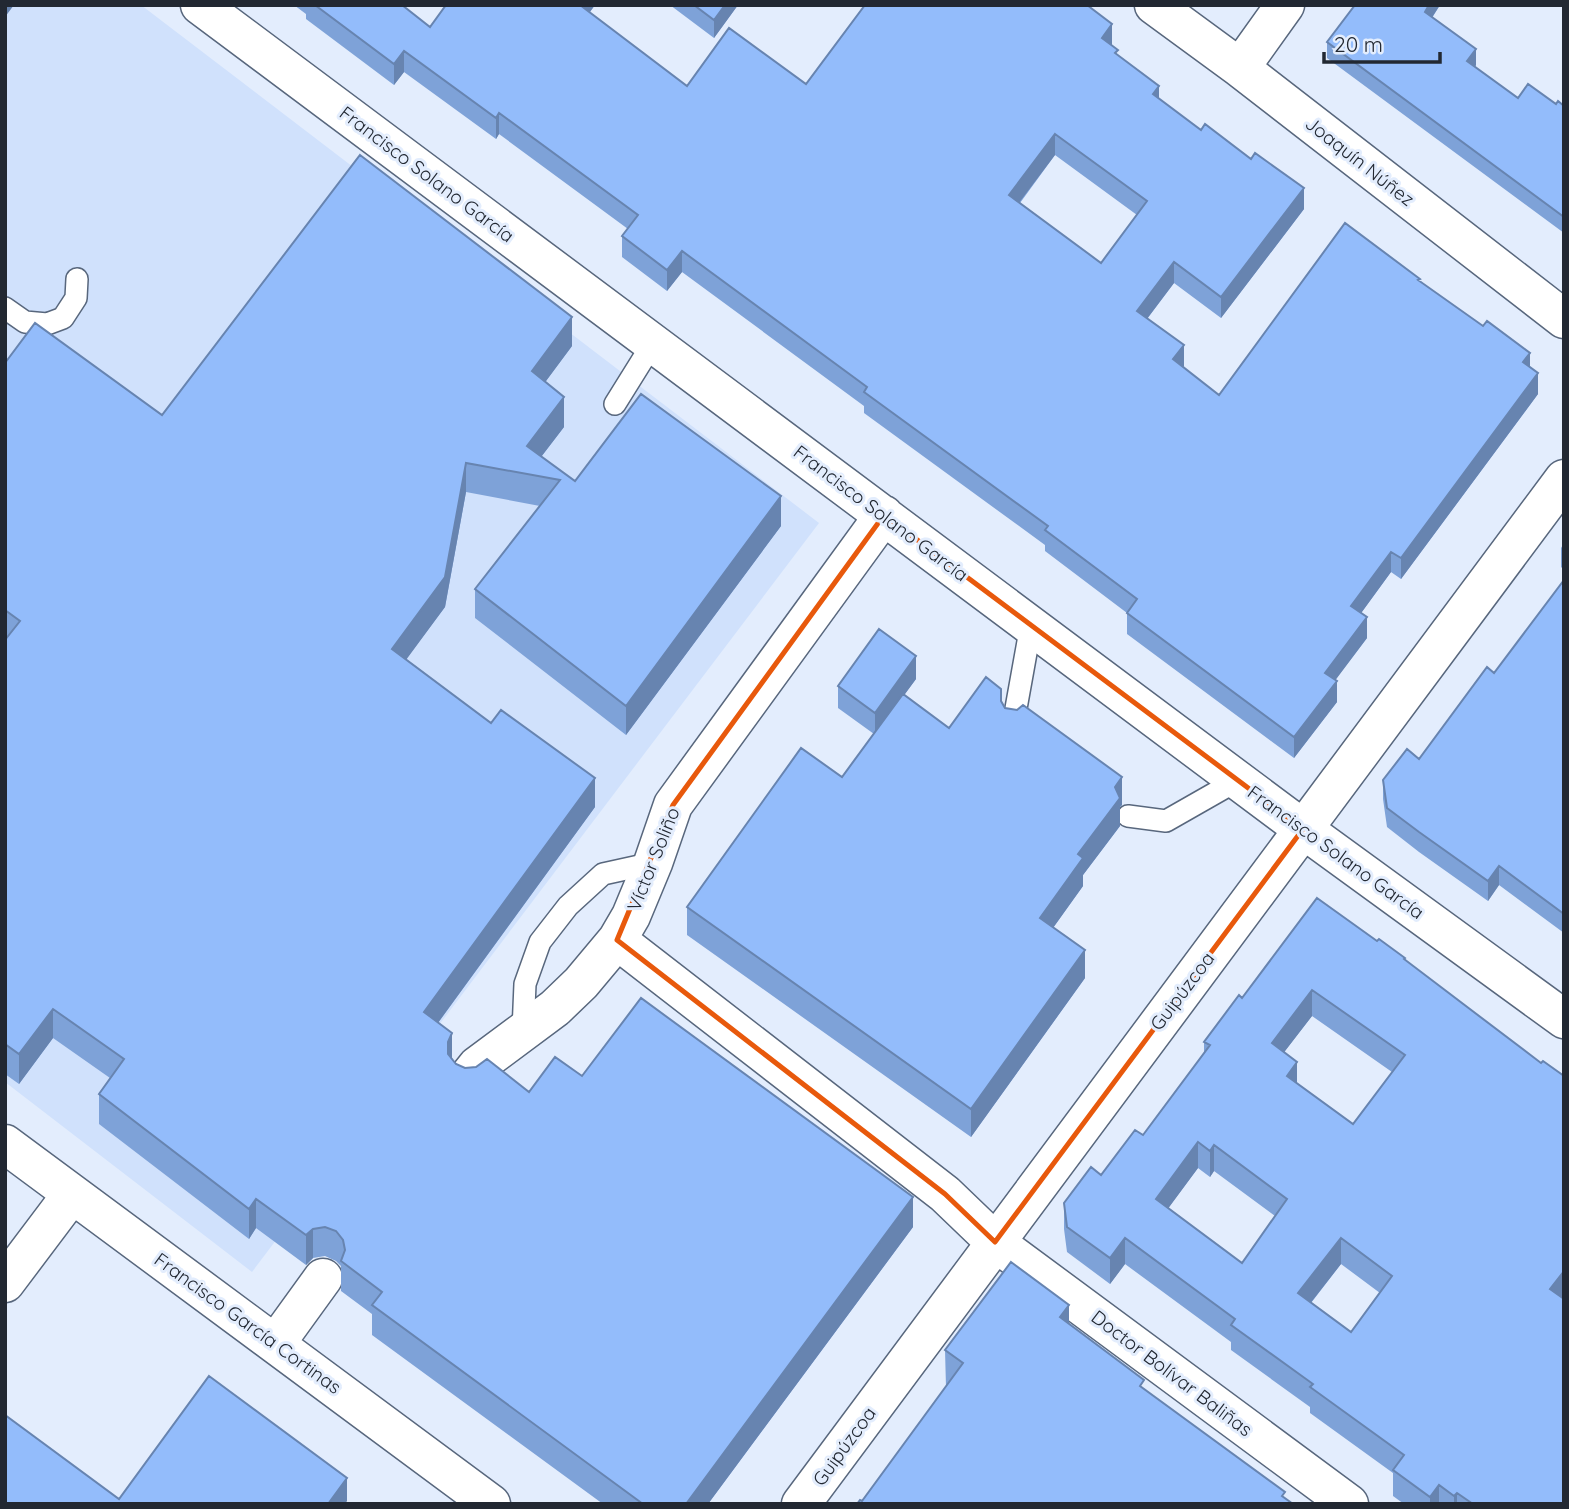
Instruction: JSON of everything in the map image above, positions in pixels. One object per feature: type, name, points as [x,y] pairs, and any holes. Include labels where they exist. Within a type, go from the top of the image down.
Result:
[{"type":"street","name":"Francisco Solano García","points":[[200,5],[1303,829],[1564,1019]]},
{"type":"street","name":"Joaquín Núñez","points":[[1154,5],[1240,68],[1564,319]]},
{"type":"street","points":[[1240,68],[1285,5]]},
{"type":"street","name":"Guipúzcoa","points":[[801,1504],[1564,479]]},
{"type":"street","name":"Víctor Soliño","points":[[469,1076],[477,1066],[555,1008],[617,940],[653,863],[673,805],[884,515]]},
{"type":"street","name":"Doctor Bolívar Baliñas","points":[[617,940],[944,1194],[995,1242],[1349,1504]]},
{"type":"street","name":"Francisco García Cortinas","points":[[5,1144],[491,1504]]},
{"type":"street","points":[[5,1283],[72,1194]]},
{"type":"street","points":[[276,1343],[323,1278]]},
{"type":"lane","points":[[5,308],[25,322],[47,324],[63,318],[76,298],[77,279]]},
{"type":"lane","points":[[615,404],[653,343]]},
{"type":"lane","points":[[1013,725],[1031,625]]},
{"type":"lane","points":[[1128,816],[1166,821],[1238,780]]},
{"type":"lane","points":[[523,1031],[525,984],[540,942],[568,906],[603,874],[653,863]]},
{"type":"highlighted area","points":[[884,515],[1303,829],[995,1242],[945,1194],[617,940],[673,805]]},
{"type":"shaded area","points":[[14,5],[141,5],[819,523],[252,1272],[5,1082],[5,17]]},
{"type":"building","points":[[315,5],[402,5],[430,27],[446,5],[580,5],[687,86],[729,28],[806,84],[865,5],[1087,5],[1112,24],[1102,38],[1118,50],[1115,53],[1159,86],[1153,94],[1201,130],[1205,124],[1251,159],[1255,153],[1304,188],[1221,297],[1174,262],[1137,311],[1184,345],[1173,359],[1219,395],[1345,223],[1483,326],[1487,321],[1530,353],[1523,362],[1538,373],[1401,558],[1391,552],[1351,606],[1367,617],[1325,673],[1337,681],[1294,737],[1127,613],[1137,599],[1045,530],[1048,526],[864,392],[867,387],[682,251],[667,270],[622,236],[638,215],[499,113],[496,118],[404,51],[394,64]],"holes":[[[1055,134],[1147,201],[1101,263],[1009,195]]]},
{"type":"building","points":[[694,5],[725,5],[714,20]]},
{"type":"building","points":[[1355,5],[1429,5],[1425,12],[1476,49],[1467,61],[1518,98],[1528,84],[1556,104],[1558,101],[1564,106],[1564,217],[1327,42]]},
{"type":"building","points":[[360,155],[572,317],[532,371],[564,397],[527,446],[575,481],[641,394],[781,496],[626,706],[475,589],[560,480],[466,463],[445,577],[392,649],[491,723],[501,710],[595,778],[424,1012],[452,1033],[448,1042],[448,1054],[456,1064],[465,1068],[476,1067],[487,1059],[529,1092],[555,1057],[582,1076],[641,998],[913,1197],[686,1504],[643,1504],[372,1305],[382,1292],[341,1261],[345,1250],[343,1240],[336,1231],[325,1227],[313,1229],[306,1235],[256,1199],[249,1209],[99,1094],[124,1059],[53,1009],[19,1054],[5,1044],[5,640],[20,621],[5,610],[5,363],[35,323],[162,415]]},
{"type":"building","points":[[1564,580],[1564,914],[1499,866],[1488,881],[1419,832],[1387,808],[1383,780],[1407,749],[1419,759],[1487,667],[1494,673]]},
{"type":"building","points":[[879,629],[916,656],[875,713],[838,686]]},
{"type":"building","points":[[986,677],[1001,689],[1001,701],[1005,708],[1017,710],[1023,705],[1122,777],[1115,787],[1120,798],[1078,854],[1083,858],[1040,918],[1085,950],[971,1109],[687,907],[801,748],[842,777],[903,694],[949,728]]},
{"type":"building","points":[[1317,898],[1377,941],[1379,939],[1541,1063],[1543,1061],[1564,1076],[1564,1271],[1550,1289],[1564,1299],[1564,1504],[1473,1504],[1457,1493],[1454,1496],[1439,1485],[1430,1497],[1393,1470],[1404,1455],[1310,1387],[1313,1384],[1231,1325],[1235,1319],[1125,1238],[1110,1258],[1067,1227],[1064,1203],[1091,1167],[1101,1175],[1135,1130],[1143,1135],[1210,1045],[1204,1042],[1239,995],[1242,998]],"holes":[[[1312,990],[1405,1055],[1353,1124],[1287,1076],[1297,1062],[1272,1043]],[[1198,1142],[1210,1151],[1214,1145],[1287,1199],[1242,1263],[1156,1199]],[[1341,1238],[1392,1276],[1351,1332],[1298,1293]]]},
{"type":"building","points":[[1011,1262],[1069,1305],[1060,1317],[1144,1380],[1140,1386],[1285,1492],[1282,1496],[1293,1504],[857,1504],[862,1501],[963,1363],[945,1350]]},
{"type":"building","points":[[209,1376],[347,1478],[328,1504],[5,1504],[5,1415],[119,1499]]}]
